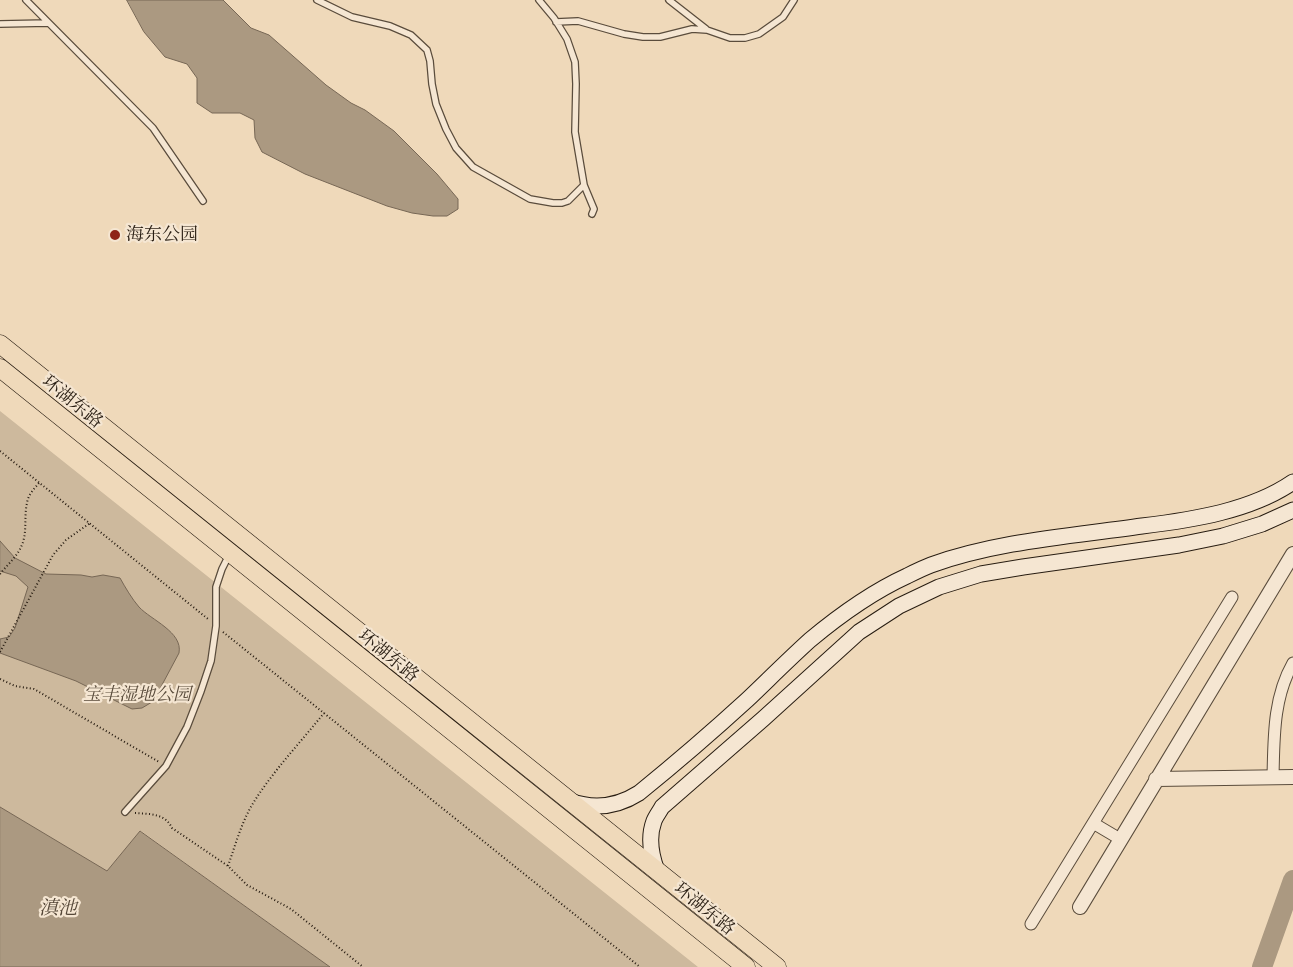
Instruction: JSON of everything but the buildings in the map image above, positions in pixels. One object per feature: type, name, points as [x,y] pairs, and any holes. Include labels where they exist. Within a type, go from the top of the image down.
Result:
[{"type":"main road","name":"环湖东路","points":[[0,344],[777,967]]},
{"type":"main road","name":"环湖东路","points":[[0,368],[746,967]]},
{"type":"main road","points":[[568,800],[588,806],[598,806],[619,803],[639,793],[746,701],[810,640],[845,612],[888,585],[930,565],[976,551],[1020,543],[1175,522],[1217,513],[1253,502],[1293,482]]},
{"type":"main road","points":[[657,871],[652,856],[651,841],[655,820],[662,807],[859,632],[899,606],[939,588],[981,574],[1179,545],[1223,536],[1262,524],[1293,510]]},
{"type":"street","points":[[1080,907],[1293,554]]},
{"type":"street","points":[[1031,924],[1232,597]]},
{"type":"street","points":[[1273,777],[1275,720],[1280,694],[1293,663]]},
{"type":"street","points":[[1156,779],[1293,777]]},
{"type":"street","points":[[1093,823],[1120,839]]},
{"type":"lane","points":[[26,0],[153,128],[203,201]]},
{"type":"lane","points":[[317,0],[352,17],[390,26],[411,35],[427,50],[436,104],[456,148],[473,167],[530,198],[554,203],[568,201],[584,185]]},
{"type":"lane","points":[[539,0],[567,39],[575,62],[575,132],[584,185],[594,209],[592,214]]},
{"type":"lane","points":[[669,0],[707,30]]},
{"type":"lane","points":[[556,22],[578,21],[624,34],[643,37],[660,37],[692,29],[707,30],[730,38],[744,38],[759,34],[783,17],[794,0]]},
{"type":"lane","points":[[0,24],[48,23]]},
{"type":"lane","points":[[125,812],[166,766],[187,727],[202,691],[211,661],[216,626],[216,588],[230,553]]},
{"type":"path","points":[[0,451],[640,967]]},
{"type":"path","points":[[0,574],[16,555],[23,542],[27,503],[30,494],[40,483]]},
{"type":"path","points":[[0,652],[53,555],[66,540],[90,523]]},
{"type":"path","points":[[0,679],[15,686],[34,690],[166,766]]},
{"type":"path","points":[[228,866],[244,821],[263,788],[324,713]]},
{"type":"path","points":[[125,812],[160,816],[169,822],[172,828],[228,866],[247,885],[291,909],[363,967]]},
{"type":"green space","name":"宝丰湿地公园","points":[[0,411],[698,967],[330,967],[141,831],[107,871],[0,807]]},
{"type":"water","points":[[127,0],[223,0],[251,28],[269,35],[326,85],[394,131],[437,174],[458,199],[458,209],[447,216],[433,216],[412,213],[387,206],[305,174],[262,152],[255,138],[254,120],[240,113],[212,113],[197,103],[197,78],[187,64],[165,57],[144,32]]},
{"type":"water","points":[[0,541],[15,558],[46,574],[92,577],[103,575],[120,578],[139,607],[165,627],[176,639],[179,646],[179,653],[152,702],[142,708],[132,709],[76,681],[0,653],[0,639],[9,637],[15,628],[28,587],[16,576],[0,571]]},
{"type":"water","name":"滇池","points":[[0,807],[107,871],[140,831],[330,967],[0,967]]},
{"type":"waterway","points":[[1262,967],[1293,880]]},
{"type":"place","name":"海东公园","points":[[115,235]]}]
